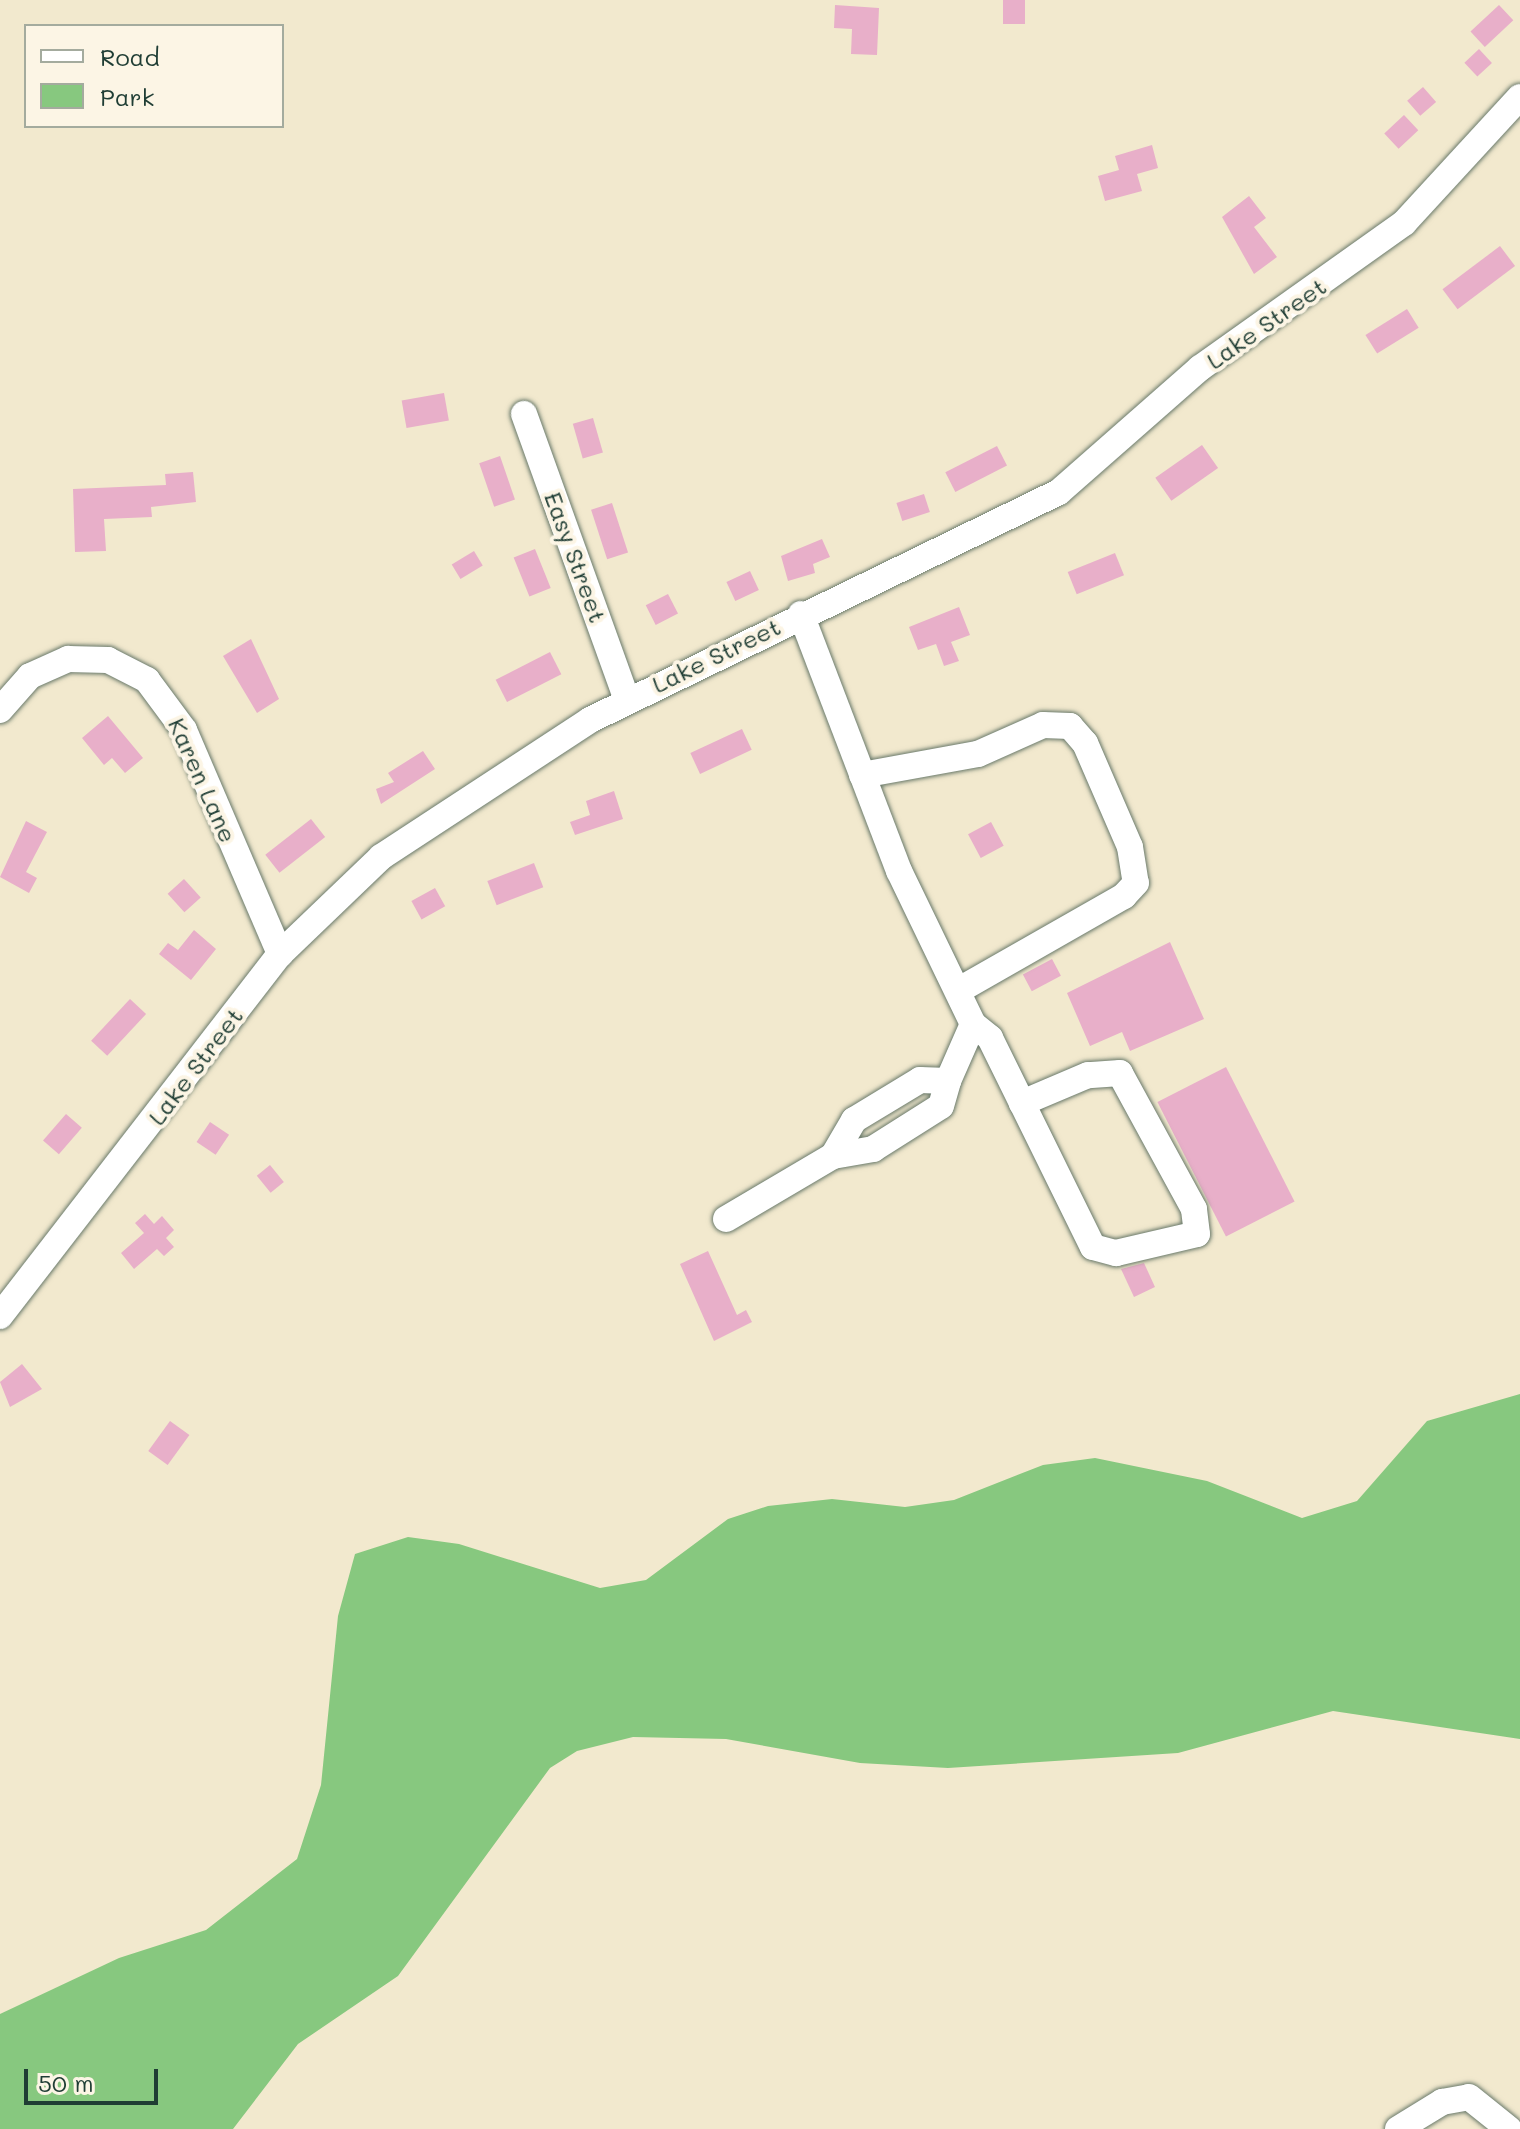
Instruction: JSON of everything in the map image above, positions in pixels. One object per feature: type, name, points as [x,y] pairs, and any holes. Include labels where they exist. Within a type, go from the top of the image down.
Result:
[{"type":"street","name":"Lake Street","points":[[0,1316],[280,954],[406,839],[627,700],[1059,492],[1200,368],[1404,223],[1520,97]]},
{"type":"street","name":"Easy Street","points":[[524,414],[627,700]]},
{"type":"street","points":[[801,614],[899,871],[961,989],[973,1024],[990,1038],[1022,1103],[1093,1247],[1116,1253],[1197,1234],[1194,1209],[1120,1073],[1088,1075],[1022,1103]]},
{"type":"street","name":"Karen Lane","points":[[0,710],[30,676],[68,659],[108,660],[147,680],[184,730],[280,954]]},
{"type":"street","points":[[862,775],[978,754],[1043,725],[1070,726],[1085,743],[1130,847],[1136,883],[1124,896],[961,989]]},
{"type":"street","points":[[726,1219],[833,1156],[854,1120],[920,1080],[948,1081],[973,1024]]},
{"type":"street","points":[[1398,2129],[1442,2102],[1469,2097],[1509,2129]]},
{"type":"green space","points":[[1520,1394],[1520,1739],[1333,1711],[1178,1753],[948,1768],[860,1763],[726,1739],[633,1737],[577,1751],[550,1768],[398,1976],[298,2044],[233,2129],[0,2129],[0,2014],[119,1958],[206,1930],[297,1859],[321,1785],[338,1616],[355,1554],[408,1537],[459,1544],[600,1588],[646,1580],[728,1519],[768,1506],[832,1499],[905,1507],[954,1500],[1043,1465],[1095,1458],[1207,1481],[1302,1518],[1357,1501],[1427,1421]]},
{"type":"building","points":[[1003,0],[1025,0],[1025,24],[1003,24]]},
{"type":"building","points":[[835,5],[879,8],[877,55],[851,54],[852,29],[834,28]]},
{"type":"building","points":[[1499,5],[1513,20],[1485,47],[1470,32]]},
{"type":"building","points":[[1479,49],[1492,63],[1477,77],[1464,63]]},
{"type":"building","points":[[1423,87],[1436,102],[1420,116],[1407,101]]},
{"type":"building","points":[[1404,115],[1418,130],[1399,149],[1384,133]]},
{"type":"building","points":[[1152,145],[1158,168],[1137,174],[1142,191],[1105,201],[1098,176],[1119,170],[1115,156]]},
{"type":"building","points":[[1249,196],[1266,218],[1254,227],[1277,257],[1254,274],[1222,217]]},
{"type":"building","points":[[1500,246],[1515,266],[1458,309],[1442,289]]},
{"type":"building","points":[[1407,309],[1419,328],[1377,354],[1365,335]]},
{"type":"building","points":[[444,393],[449,421],[407,428],[402,400]]},
{"type":"building","points":[[593,418],[603,453],[583,458],[573,424]]},
{"type":"building","points":[[1202,445],[1218,468],[1171,501],[1155,478]]},
{"type":"building","points":[[997,446],[1007,466],[955,492],[945,472]]},
{"type":"building","points":[[500,456],[515,499],[494,507],[479,463]]},
{"type":"building","points":[[193,472],[196,502],[151,507],[152,517],[104,519],[106,551],[75,552],[73,489],[166,485],[165,474]]},
{"type":"building","points":[[924,494],[930,512],[902,521],[896,503]]},
{"type":"building","points":[[612,503],[628,552],[607,559],[591,510]]},
{"type":"building","points":[[822,539],[830,557],[813,564],[815,573],[788,581],[781,556]]},
{"type":"building","points":[[535,549],[551,588],[529,597],[514,558]]},
{"type":"building","points":[[474,551],[483,566],[460,579],[452,564]]},
{"type":"building","points":[[1115,553],[1124,575],[1077,594],[1068,572]]},
{"type":"building","points":[[750,571],[759,590],[735,601],[726,582]]},
{"type":"building","points":[[668,594],[678,614],[656,625],[646,605]]},
{"type":"building","points":[[959,607],[970,635],[951,642],[959,661],[944,666],[936,644],[918,650],[909,627]]},
{"type":"building","points":[[251,639],[279,699],[257,713],[223,656]]},
{"type":"building","points":[[550,652],[561,674],[507,702],[496,680]]},
{"type":"building","points":[[108,716],[143,758],[125,773],[112,758],[104,765],[82,738]]},
{"type":"building","points":[[742,729],[752,750],[700,774],[690,753]]},
{"type":"building","points":[[423,751],[435,769],[381,804],[376,789],[394,782],[388,773]]},
{"type":"building","points":[[614,791],[623,819],[575,835],[570,822],[590,815],[586,801]]},
{"type":"building","points":[[311,819],[325,837],[279,873],[265,855]]},
{"type":"building","points":[[26,821],[47,832],[26,872],[37,878],[29,893],[0,877]]},
{"type":"building","points":[[991,822],[1004,846],[981,858],[968,834]]},
{"type":"building","points":[[534,863],[543,887],[497,905],[487,881]]},
{"type":"building","points":[[184,879],[201,898],[184,912],[168,894]]},
{"type":"building","points":[[435,888],[445,906],[422,919],[411,901]]},
{"type":"building","points":[[194,930],[216,949],[191,980],[159,954],[168,943],[178,950]]},
{"type":"building","points":[[1170,942],[1204,1019],[1130,1051],[1122,1032],[1090,1046],[1067,993]]},
{"type":"building","points":[[1052,959],[1061,976],[1032,991],[1023,974]]},
{"type":"building","points":[[130,999],[146,1014],[107,1056],[91,1041]]},
{"type":"building","points":[[1226,1067],[1295,1202],[1226,1236],[1157,1102]]},
{"type":"building","points":[[66,1114],[82,1128],[59,1154],[43,1140]]},
{"type":"building","points":[[210,1122],[229,1135],[216,1155],[197,1142]]},
{"type":"building","points":[[270,1165],[284,1182],[271,1193],[257,1176]]},
{"type":"building","points":[[145,1214],[154,1224],[162,1216],[174,1230],[166,1238],[174,1247],[164,1256],[157,1249],[134,1269],[121,1253],[144,1233],[135,1223]]},
{"type":"building","points":[[708,1251],[737,1315],[746,1310],[752,1322],[714,1341],[680,1264]]},
{"type":"building","points":[[1144,1263],[1155,1287],[1134,1297],[1121,1269]]},
{"type":"building","points":[[22,1364],[42,1389],[10,1407],[0,1382]]},
{"type":"building","points":[[170,1421],[189,1435],[168,1465],[148,1451]]}]
